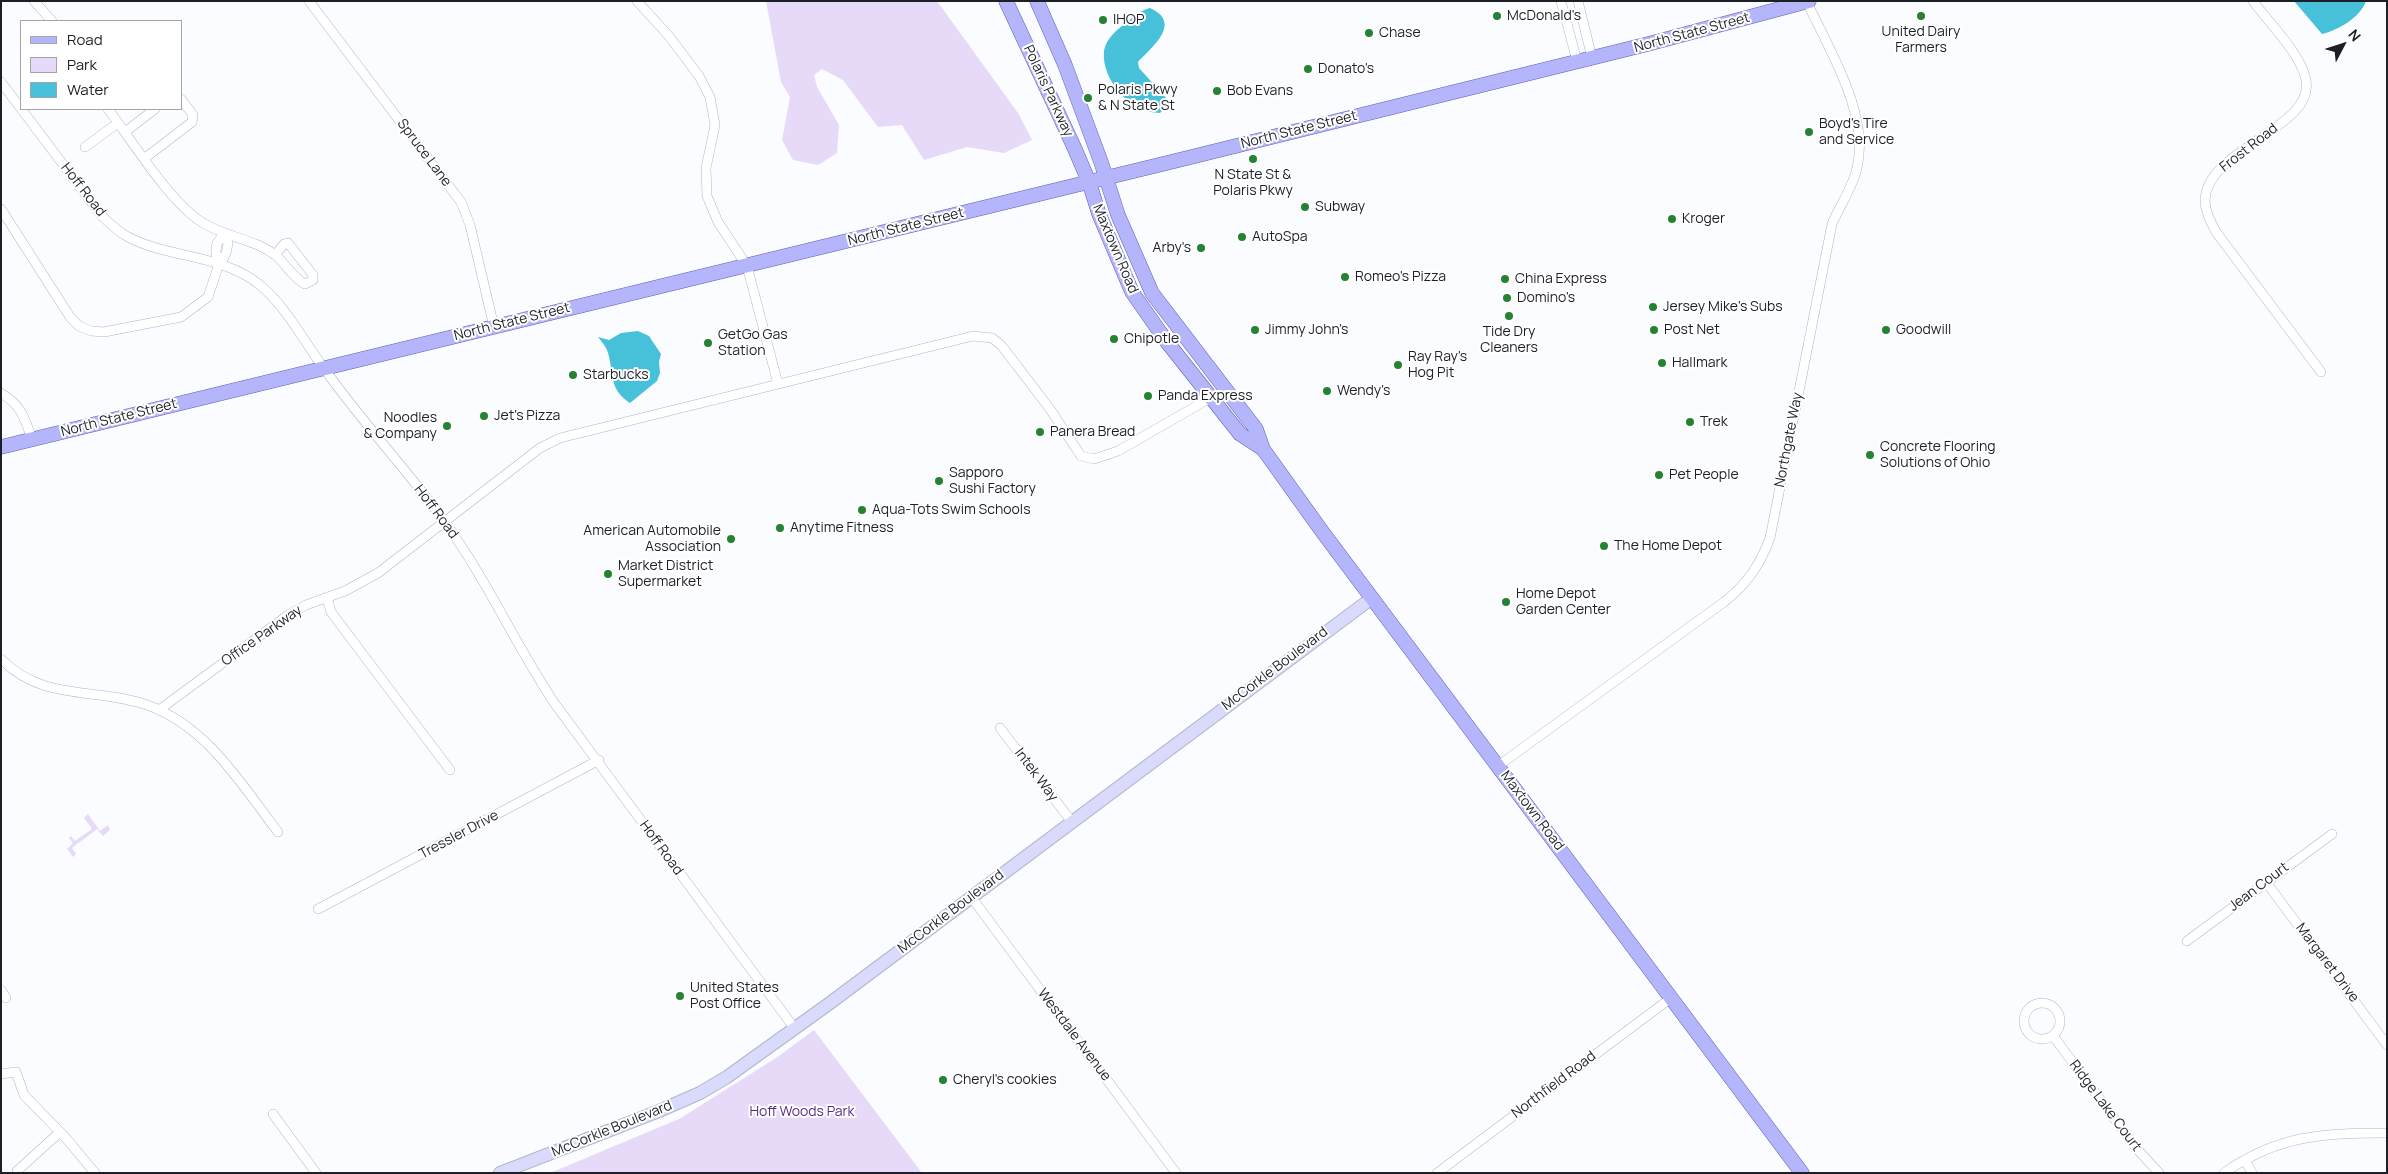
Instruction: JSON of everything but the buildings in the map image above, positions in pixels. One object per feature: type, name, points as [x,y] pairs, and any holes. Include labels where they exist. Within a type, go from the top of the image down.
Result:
[{"type":"main road","name":"Polaris Parkway","points":[[1006,1],[1089,182]]},
{"type":"main road","name":"Polaris Parkway","points":[[1037,1],[1065,65],[1106,178]]},
{"type":"main road","name":"North State Street","points":[[1,447],[323,367],[748,266],[1106,178],[1592,58],[1808,2]]},
{"type":"main road","name":"Maxtown Road","points":[[1106,178],[1118,215],[1152,293],[1256,429],[1263,449],[1372,598],[1802,1173]]},
{"type":"main road","name":"Maxtown Road","points":[[1089,182],[1099,214],[1132,292],[1167,342],[1240,434],[1263,449]]},
{"type":"main road","points":[[1167,342],[1177,344],[1218,389],[1228,393]]},
{"type":"street","points":[[34,1],[51,20]]},
{"type":"street","name":"Spruce Lane","points":[[309,1],[460,202],[472,233],[494,327]]},
{"type":"street","points":[[637,1],[668,36],[699,76],[710,97],[715,125],[706,168],[707,196],[718,222],[748,266],[778,384]]},
{"type":"street","points":[[1561,1],[1576,61]]},
{"type":"street","points":[[1578,1],[1592,58]]},
{"type":"street","name":"Frost Road","points":[[2253,1],[2302,68],[2307,84],[2305,95],[2302,104],[2292,115],[2220,169],[2207,189],[2205,200],[2206,212],[2216,232],[2320,372]]},
{"type":"street","name":"Northgate Way","points":[[1498,766],[1724,602],[1747,582],[1764,554],[1770,538],[1832,224],[1852,185],[1860,153],[1858,120],[1849,94],[1808,2]]},
{"type":"street","name":"Hoff Road","points":[[1,82],[20,107]]},
{"type":"street","points":[[145,158],[192,122],[193,116],[182,100]]},
{"type":"street","name":"Hoff Road","points":[[22,110],[101,215],[114,227],[127,236],[152,246],[238,269],[262,286],[444,522],[493,598],[534,673],[555,704],[599,760],[795,1029]]},
{"type":"street","points":[[109,110],[178,202],[200,221],[226,234],[248,240],[276,255],[300,282],[305,284],[313,280],[313,275],[288,242],[284,244],[276,255]]},
{"type":"street","points":[[125,132],[154,110]]},
{"type":"street","points":[[85,147],[118,123]]},
{"type":"street","points":[[1,208],[70,317],[90,331],[116,331],[181,317],[208,296],[219,264],[214,252],[219,238],[226,234]]},
{"type":"street","name":"Office Parkway","points":[[159,710],[288,615],[361,584],[378,573],[540,448],[560,438],[973,336],[992,338],[1002,345],[1081,456],[1094,459],[1118,451],[1212,397]]},
{"type":"street","points":[[1,393],[12,400],[22,411],[32,439]]},
{"type":"street","points":[[328,597],[331,612],[450,770]]},
{"type":"street","name":"McCorkle Boulevard","points":[[500,1173],[700,1092],[748,1063],[972,898],[1372,598]]},
{"type":"street","points":[[1,659],[20,674],[51,688],[126,699],[159,710],[190,728],[212,747],[278,832]]},
{"type":"street","name":"Intek Way","points":[[1000,728],[1072,822]]},
{"type":"street","name":"Tressler Drive","points":[[318,909],[599,760]]},
{"type":"street","name":"Jean Court","points":[[2187,941],[2332,834]]},
{"type":"street","name":"Margaret Drive","points":[[2266,882],[2387,1045]]},
{"type":"street","name":"Westdale Avenue","points":[[972,898],[1176,1173]]},
{"type":"street","name":"Northfield Road","points":[[1437,1173],[1671,998]]},
{"type":"street","points":[[2041,1003],[2055,1008],[2060,1020],[2060,1027],[2054,1037],[2042,1040],[2031,1035],[2026,1029],[2024,1022],[2029,1008],[2041,1003]]},
{"type":"street","name":"Ridge Lake Court","points":[[2054,1037],[2137,1149],[2158,1173]]},
{"type":"street","points":[[1,1074],[16,1072],[24,1095],[60,1132],[95,1173]]},
{"type":"street","points":[[273,1114],[316,1173]]},
{"type":"street","points":[[17,1171],[60,1132]]},
{"type":"street","points":[[2224,1173],[2266,1149],[2308,1136],[2387,1133]]},
{"type":"street","points":[[2245,1160],[2252,1173]]},
{"type":"green space","points":[[766,1],[937,1],[1018,113],[1032,140],[1004,153],[967,147],[924,160],[902,125],[878,127],[843,80],[822,69],[814,75],[817,87],[839,125],[837,153],[818,165],[793,160],[782,140],[790,97],[781,82]]},
{"type":"green space","points":[[88,814],[100,831],[108,825],[110,830],[103,836],[97,829],[72,848],[76,854],[73,857],[67,849],[73,843],[69,838],[71,836],[75,841],[92,829],[84,818]]},
{"type":"green space","name":"Hoff Woods Park","points":[[814,1030],[922,1173],[550,1173],[679,1119],[776,1058]]},
{"type":"water","points":[[2294,1],[2366,1],[2354,18],[2335,30],[2322,34]]},
{"type":"water","points":[[1150,8],[1160,14],[1164,21],[1164,28],[1157,42],[1138,62],[1139,68],[1167,99],[1168,104],[1160,113],[1149,112],[1139,107],[1120,93],[1107,73],[1104,62],[1105,46],[1113,34],[1138,14]]},
{"type":"water","points":[[638,331],[649,336],[661,354],[659,362],[660,373],[657,381],[630,403],[618,391],[615,385],[607,350],[598,337],[609,340],[621,333]]},
{"type":"place","name":"McDonald's","points":[[1497,16]]},
{"type":"place","name":"United Dairy Farmers","points":[[1921,16]]},
{"type":"place","name":"IHOP","points":[[1103,20]]},
{"type":"place","name":"Chase","points":[[1369,33]]},
{"type":"place","name":"Donato's","points":[[1308,69]]},
{"type":"place","name":"Bob Evans","points":[[1217,91]]},
{"type":"place","name":"Polaris Pkwy & N State St","points":[[1088,98]]},
{"type":"place","name":"Boyd's Tire and Service","points":[[1809,132]]},
{"type":"place","name":"N State St & Polaris Pkwy","points":[[1253,159]]},
{"type":"place","name":"Subway","points":[[1305,207]]},
{"type":"place","name":"Kroger","points":[[1672,219]]},
{"type":"place","name":"AutoSpa","points":[[1242,237]]},
{"type":"place","name":"Arby's","points":[[1201,248]]},
{"type":"place","name":"Romeo's Pizza","points":[[1345,277]]},
{"type":"place","name":"China Express","points":[[1505,279]]},
{"type":"place","name":"Domino's","points":[[1507,298]]},
{"type":"place","name":"Jersey Mike's Subs","points":[[1653,307]]},
{"type":"place","name":"Tide Dry Cleaners","points":[[1509,316]]},
{"type":"place","name":"Jimmy John's","points":[[1255,330]]},
{"type":"place","name":"Post Net","points":[[1654,330]]},
{"type":"place","name":"Goodwill","points":[[1886,330]]},
{"type":"place","name":"Chipotle","points":[[1114,339]]},
{"type":"place","name":"GetGo Gas Station","points":[[708,343]]},
{"type":"place","name":"Hallmark","points":[[1662,363]]},
{"type":"place","name":"Ray Ray's Hog Pit","points":[[1398,365]]},
{"type":"place","name":"Starbucks","points":[[573,375]]},
{"type":"place","name":"Wendy's","points":[[1327,391]]},
{"type":"place","name":"Panda Express","points":[[1148,396]]},
{"type":"place","name":"Jet's Pizza","points":[[484,416]]},
{"type":"place","name":"Trek","points":[[1690,422]]},
{"type":"place","name":"Noodles & Company","points":[[447,426]]},
{"type":"place","name":"Panera Bread","points":[[1040,432]]},
{"type":"place","name":"Concrete Flooring Solutions of Ohio","points":[[1870,455]]},
{"type":"place","name":"Pet People","points":[[1659,475]]},
{"type":"place","name":"Sapporo Sushi Factory","points":[[939,481]]},
{"type":"place","name":"Aqua-Tots Swim Schools","points":[[862,510]]},
{"type":"place","name":"Anytime Fitness","points":[[780,528]]},
{"type":"place","name":"American Automobile Association","points":[[731,539]]},
{"type":"place","name":"The Home Depot","points":[[1604,546]]},
{"type":"place","name":"Market District Supermarket","points":[[608,574]]},
{"type":"place","name":"Home Depot Garden Center","points":[[1506,602]]},
{"type":"place","name":"United States Post Office","points":[[680,996]]},
{"type":"place","name":"Cheryl's cookies","points":[[943,1080]]}]
